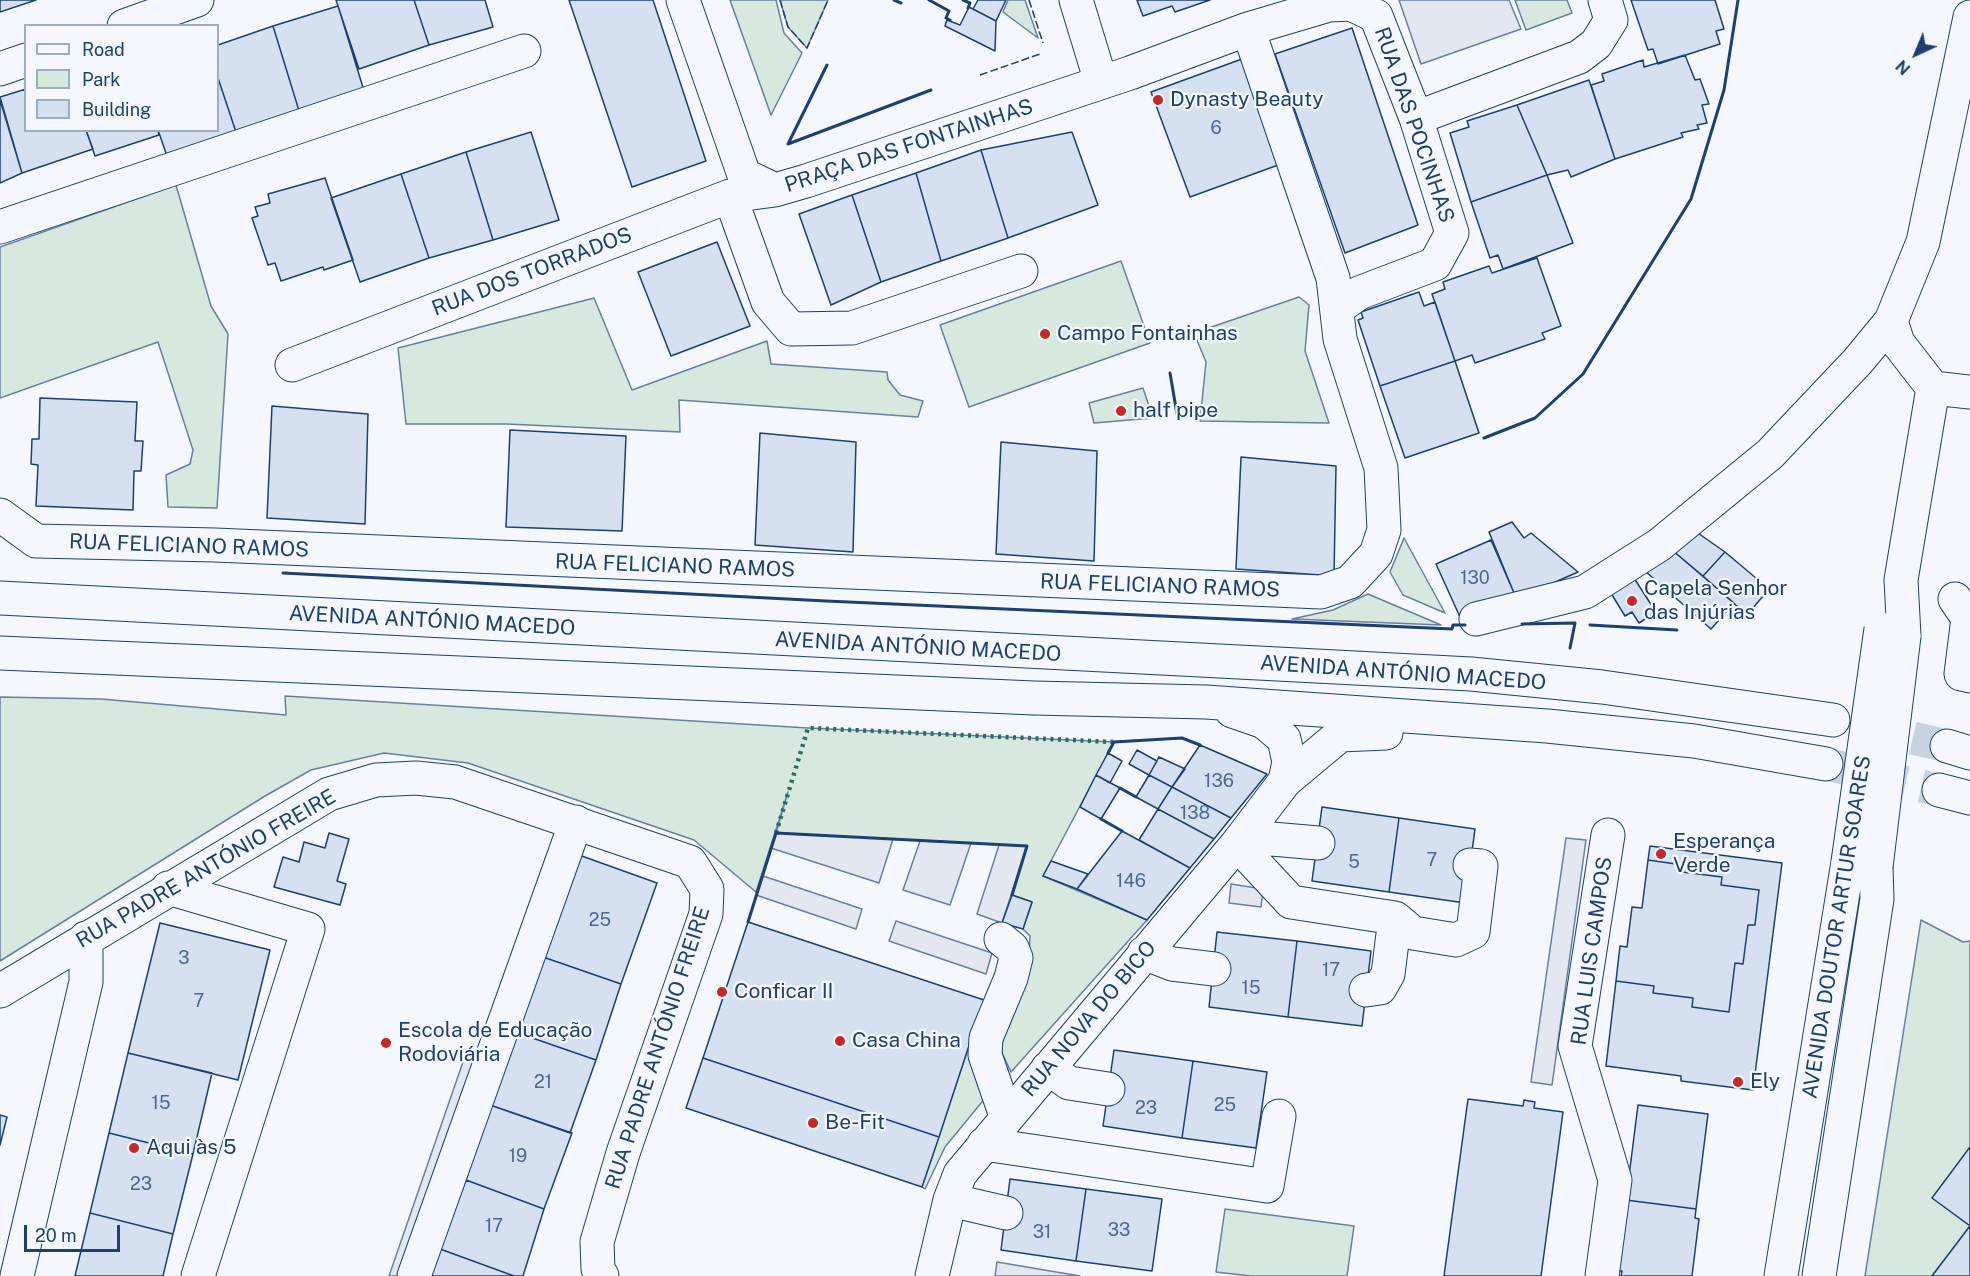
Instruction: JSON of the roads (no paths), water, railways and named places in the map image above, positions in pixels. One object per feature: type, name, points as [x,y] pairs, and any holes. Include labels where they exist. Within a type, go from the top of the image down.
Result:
[{"type":"main road","points":[[130,24],[196,0]]},
{"type":"main road","name":"PRAÇA DAS FONTAINHAS","points":[[683,0],[744,175],[774,190],[1101,82]]},
{"type":"main road","points":[[1076,0],[1101,82]]},
{"type":"main road","points":[[1416,118],[1579,57],[1596,44],[1611,20],[1605,0]]},
{"type":"main road","name":"RUA DAS POCINHAS","points":[[1101,82],[1248,28],[1329,5],[1352,2],[1376,16],[1416,118],[1452,233],[1435,264],[1359,293],[1338,308]]},
{"type":"main road","points":[[1476,619],[1585,592],[1659,545],[1770,454],[1891,321],[1923,242],[1970,17]]},
{"type":"main road","points":[[1248,28],[1333,278],[1338,308]]},
{"type":"main road","points":[[0,227],[524,51]]},
{"type":"main road","points":[[0,69],[24,61]]},
{"type":"main road","name":"RUA DOS TORRADOS","points":[[292,365],[730,196],[774,190]]},
{"type":"main road","points":[[730,196],[768,302],[791,329],[852,328],[1021,271]]},
{"type":"main road","name":"RUA FELICIANO RAMOS","points":[[2,517],[36,541],[214,545],[1321,592],[1350,582],[1376,554],[1384,530],[1381,468],[1340,339],[1338,308]]},
{"type":"main road","points":[[1891,321],[1898,343],[1933,388],[1970,392]]},
{"type":"main road","name":"AVENIDA DOUTOR ARTUR SOARES","points":[[1781,1276],[1862,864],[1893,632],[1933,388]]},
{"type":"main road","name":"AVENIDA ANTÓNIO MACEDO","points":[[0,598],[1471,674],[1602,687],[1833,720]]},
{"type":"main road","points":[[1955,599],[1968,618],[1961,674],[1970,676]]},
{"type":"main road","name":"AVENIDA ANTÓNIO MACEDO","points":[[0,653],[1022,698],[1206,702],[1525,724],[1694,741],[1826,764]]},
{"type":"main road","points":[[1206,702],[1264,722],[1284,740],[1289,762],[1285,782]]},
{"type":"main road","name":"RUA NOVA DO BICO","points":[[932,1276],[950,1200],[960,1174],[1006,1116],[1237,844],[1285,782],[1340,735],[1366,732],[1463,737],[1525,724]]},
{"type":"main road","name":"RUA PADRE ANTÓNIO FREIRE","points":[[0,991],[168,888],[329,794],[376,780],[416,778],[455,783],[690,862],[707,890],[706,914],[623,1153],[597,1242],[598,1269],[602,1276]]},
{"type":"main road","points":[[1939,790],[1970,798]]},
{"type":"main road","points":[[414,1276],[576,822]]},
{"type":"main road","name":"RUA LUIS CAMPOS","points":[[1602,1276],[1615,1180],[1575,1046],[1608,835]]},
{"type":"main road","points":[[1237,844],[1272,839],[1318,843]]},
{"type":"main road","points":[[1237,844],[1291,902],[1395,918],[1413,933],[1456,940],[1473,932],[1481,867],[1470,865]]},
{"type":"main road","name":"AVENIDA DOUTOR ARTUR SOARES","points":[[1819,1276],[1877,899],[1862,864]]},
{"type":"main road","points":[[168,888],[308,929],[198,1276]]},
{"type":"main road","points":[[1366,990],[1380,988],[1388,974],[1395,918]]},
{"type":"main road","points":[[17,1276],[86,982],[86,938]]},
{"type":"main road","points":[[1000,939],[1012,948],[1016,957],[1011,978],[986,1038],[985,1055],[1006,1116]]},
{"type":"main road","points":[[1144,953],[1173,964],[1214,969]]},
{"type":"main road","points":[[1048,1068],[1069,1083],[1108,1089]]},
{"type":"main road","points":[[984,1144],[1267,1186],[1279,1116]]},
{"type":"main road","points":[[950,1200],[1006,1213]]},
{"type":"tunnel","points":[[1865,727],[1947,746]]},
{"type":"tunnel","points":[[1826,764],[1939,790]]},
{"type":"place","name":"Dynasty Beauty","points":[[1158,100]]},
{"type":"place","name":"Campo Fontainhas","points":[[1045,334]]},
{"type":"place","name":"half pipe","points":[[1121,411]]},
{"type":"place","name":"Capela Senhor das Injúrias","points":[[1632,601]]},
{"type":"place","name":"Esperança Verde","points":[[1661,854]]},
{"type":"place","name":"Conficar II","points":[[722,992]]},
{"type":"place","name":"Casa China","points":[[840,1041]]},
{"type":"place","name":"Escola de Educação Rodoviária","points":[[386,1043]]},
{"type":"place","name":"Ely","points":[[1738,1082]]},
{"type":"place","name":"Be-Fit","points":[[813,1123]]},
{"type":"place","name":"Aqui às 5","points":[[134,1148]]}]
